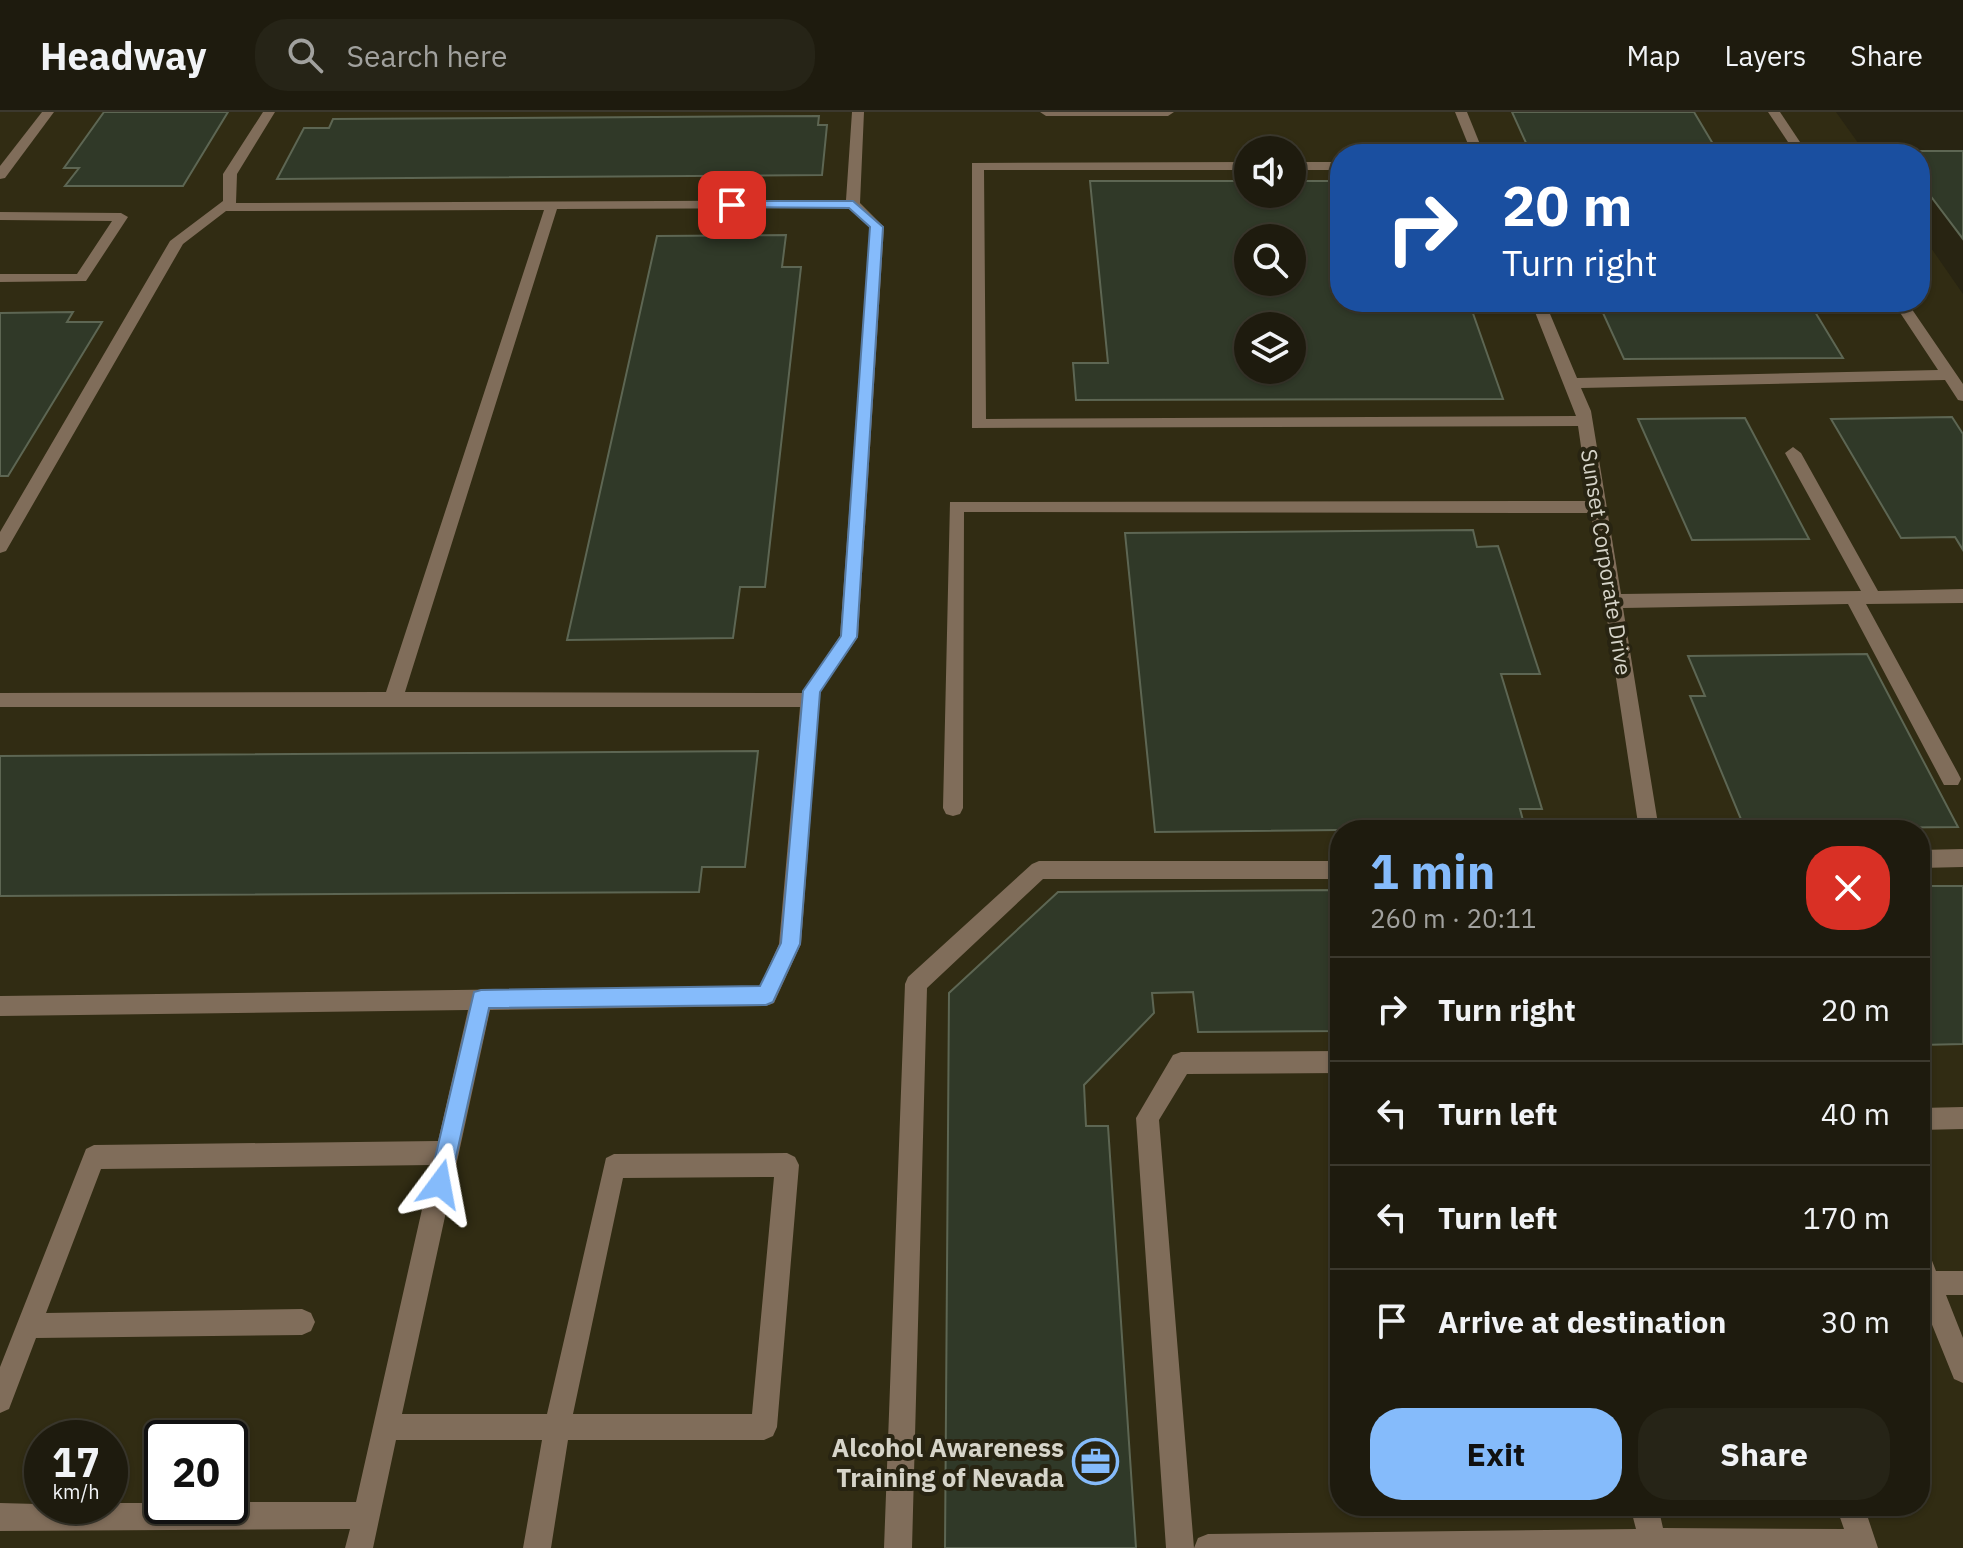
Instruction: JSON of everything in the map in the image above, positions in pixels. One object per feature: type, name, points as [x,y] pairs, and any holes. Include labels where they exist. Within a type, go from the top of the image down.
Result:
[{"type":"street","points":[[0,175],[48,112]]},
{"type":"street","points":[[0,547],[177,241],[230,202],[230,174],[269,112]]},
{"type":"street","points":[[853,204],[858,112]]},
{"type":"street","points":[[1046,112],[1168,112]]},
{"type":"street","points":[[1461,112],[1474,144]]},
{"type":"street","points":[[1774,112],[1795,144]]},
{"type":"street","points":[[1234,166],[977,166],[978,424],[1584,421]]},
{"type":"street","points":[[1306,166],[1330,166]]},
{"type":"street","points":[[0,1006],[766,996],[790,944],[811,691],[849,637],[877,227],[853,204],[223,207]]},
{"type":"street","points":[[393,699],[552,205]]},
{"type":"street","points":[[0,216],[121,217],[81,278],[0,278]]},
{"type":"street","name":"Sunset Corporate Drive","points":[[1542,312],[1584,421],[1647,820]]},
{"type":"street","points":[[1907,312],[1963,396]]},
{"type":"street","points":[[1571,383],[1949,375]]},
{"type":"street","points":[[1793,453],[1951,779]]},
{"type":"street","points":[[953,808],[956,506],[1598,507]]},
{"type":"street","points":[[1613,601],[1963,596]]},
{"type":"street","points":[[0,700],[811,700]]},
{"type":"street","points":[[1930,859],[1963,858]]},
{"type":"street","points":[[898,1548],[916,984],[1039,870],[1330,870]]},
{"type":"street","points":[[359,1548],[481,999]]},
{"type":"street","points":[[1180,1548],[1147,1118],[1181,1063],[1330,1062]]},
{"type":"street","points":[[1930,1119],[1963,1118]]},
{"type":"street","points":[[0,1400],[94,1157],[446,1153]]},
{"type":"street","points":[[386,1427],[557,1427],[764,1427],[787,1165],[614,1166],[557,1427],[537,1548]]},
{"type":"street","points":[[1930,1277],[1963,1283]]},
{"type":"street","points":[[1930,1292],[1963,1370]]},
{"type":"street","points":[[29,1326],[302,1322]]},
{"type":"street","points":[[0,1517],[366,1515]]},
{"type":"street","points":[[1647,1516],[1654,1545]]},
{"type":"street","points":[[1208,1548],[1864,1546],[1854,1516]]},
{"type":"shaded area","points":[[0,112],[1836,112],[1859,144],[1330,144],[1330,312],[1930,312],[1930,246],[1963,294],[1963,1548],[0,1548]]},
{"type":"building","points":[[104,112],[228,112],[183,186],[65,186],[79,168],[64,168]]},
{"type":"building","points":[[1512,112],[1694,112],[1713,144],[1526,144]]},
{"type":"building","points":[[819,116],[818,125],[827,125],[822,175],[277,179],[304,128],[329,128],[333,119]]},
{"type":"building","points":[[1930,151],[1963,151],[1963,239],[1930,195]]},
{"type":"building","points":[[1090,181],[1234,181],[1234,208],[1306,208],[1306,181],[1330,181],[1330,312],[1473,312],[1503,399],[1076,400],[1073,363],[1108,363]]},
{"type":"building","points":[[786,235],[782,267],[801,267],[765,587],[740,587],[733,638],[567,640],[657,236]]},
{"type":"building","points":[[73,312],[67,322],[102,322],[8,476],[0,476],[0,313]]},
{"type":"building","points":[[1603,312],[1815,312],[1843,358],[1624,359]]},
{"type":"building","points":[[1952,417],[1963,434],[1963,550],[1955,537],[1901,538],[1831,419]]},
{"type":"building","points":[[1745,418],[1809,539],[1692,540],[1638,419]]},
{"type":"building","points":[[1473,530],[1477,547],[1498,546],[1540,674],[1501,674],[1542,809],[1520,809],[1523,820],[1330,820],[1330,830],[1155,832],[1125,533]]},
{"type":"building","points":[[1867,654],[1958,827],[1930,827],[1930,820],[1741,820],[1690,696],[1705,696],[1688,656]]},
{"type":"building","points":[[758,751],[745,867],[702,867],[699,892],[0,896],[0,756]]},
{"type":"building","points":[[1930,886],[1963,886],[1963,1044],[1930,1045]]},
{"type":"building","points":[[1330,890],[1330,1031],[1198,1032],[1193,992],[1152,993],[1154,1013],[1084,1085],[1086,1126],[1108,1126],[1136,1548],[945,1548],[949,993],[1058,892]]},
{"type":"place","name":"Alcohol Awareness Training of Nevada","points":[[1095,1462]]},
{"type":"route","points":[[440,1184],[481,999],[766,996],[790,944],[811,691],[849,637],[877,227],[853,204],[732,205]]}]
